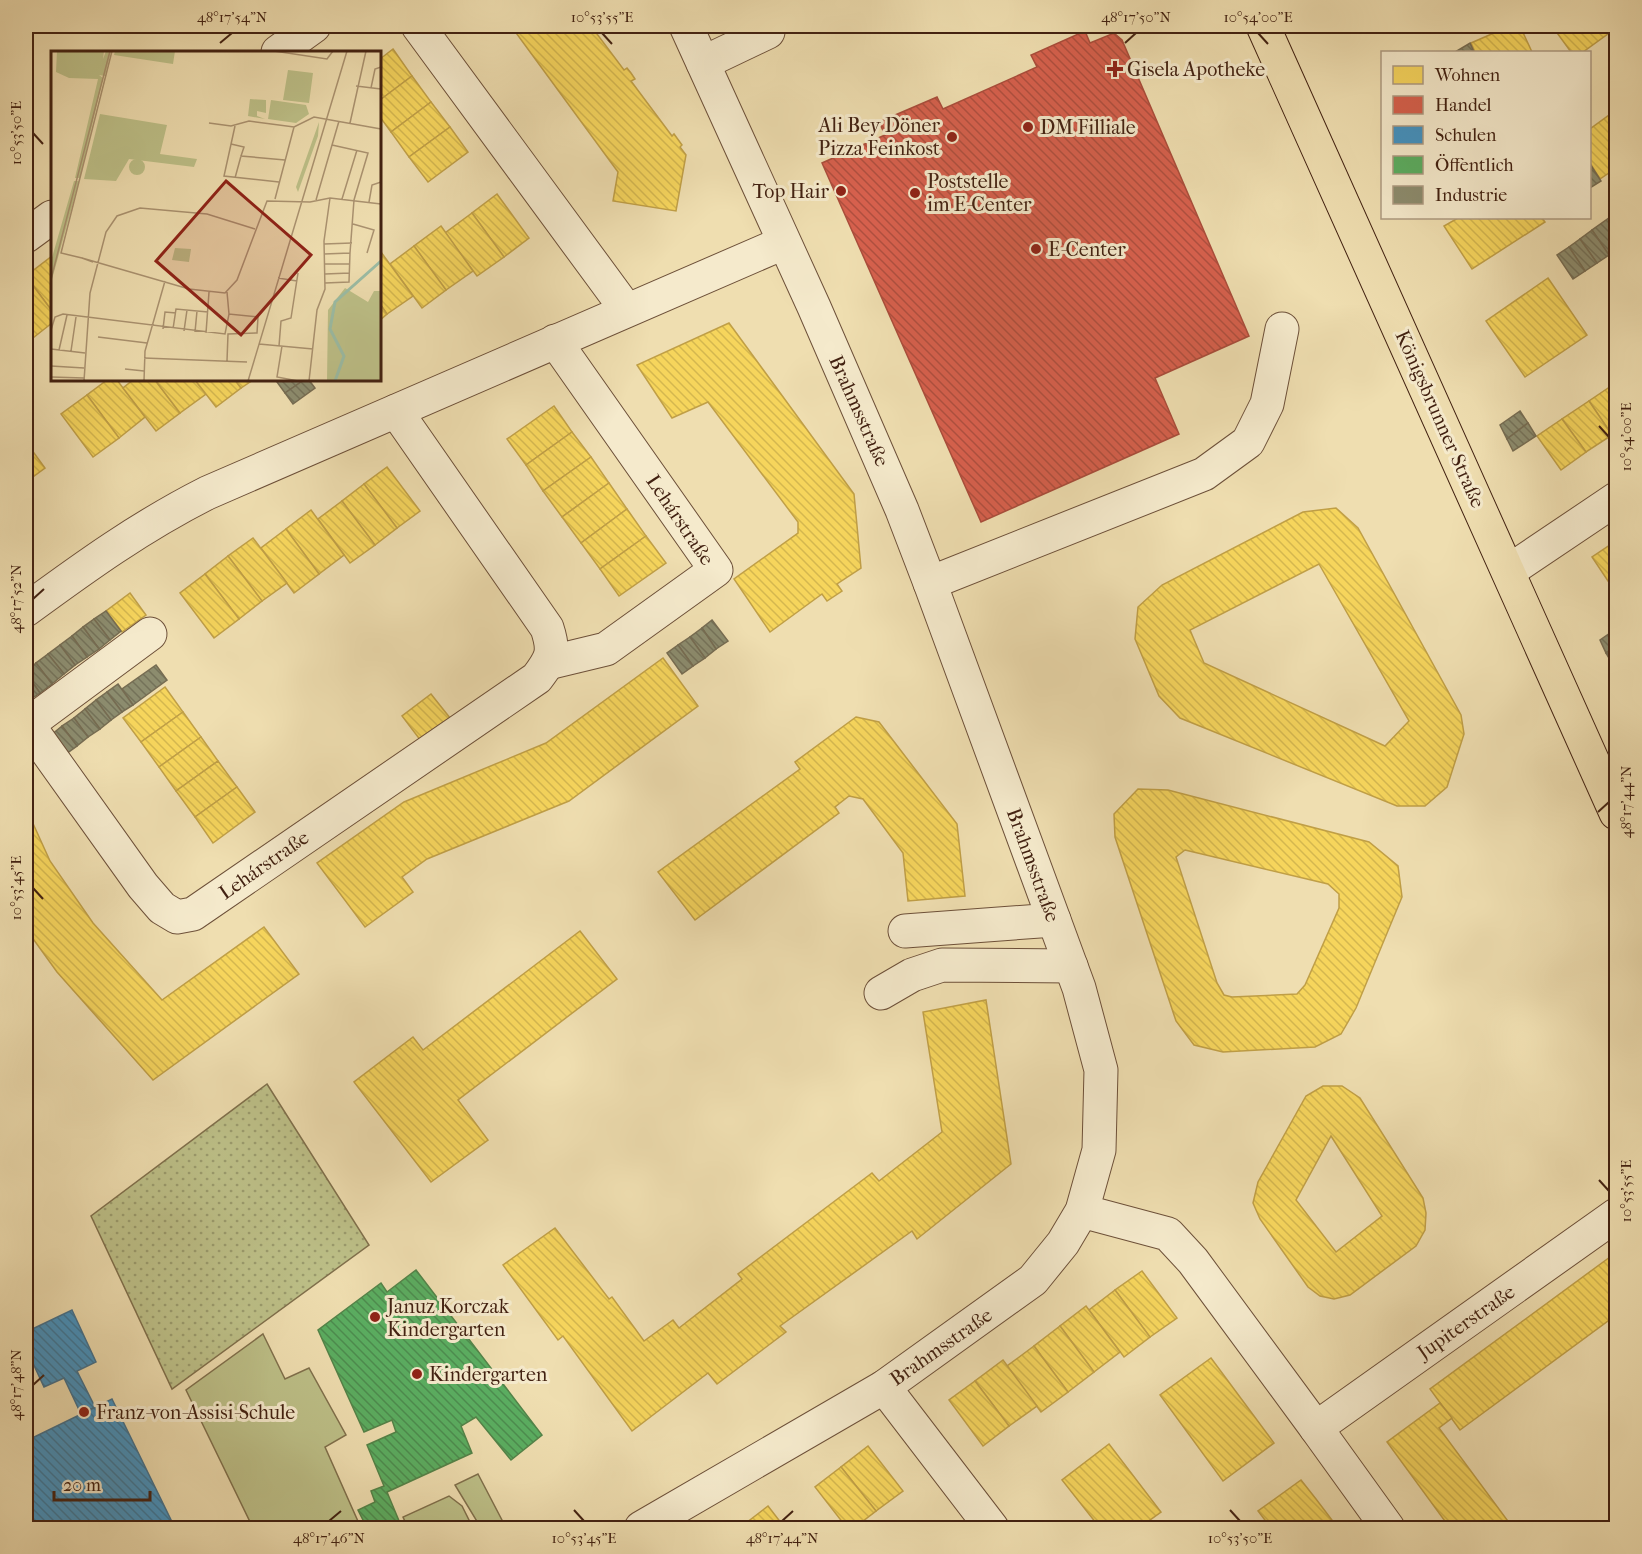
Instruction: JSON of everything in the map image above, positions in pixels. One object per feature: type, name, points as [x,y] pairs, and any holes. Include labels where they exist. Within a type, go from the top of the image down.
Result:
[{"type":"main road","name":"Königsbrunner Straße","points":[[1263,26],[1617,813]]},
{"type":"street","points":[[279,51],[314,26]]},
{"type":"street","points":[[418,26],[626,309]]},
{"type":"street","name":"Brahmsstraße","points":[[641,1528],[884,1387],[1034,1280],[1063,1243],[1082,1211],[1099,1150],[1101,1070],[1071,966],[902,510],[686,26]]},
{"type":"street","points":[[703,63],[768,32]]},
{"type":"street","points":[[26,236],[51,218]]},
{"type":"street","points":[[26,610],[116,544],[155,520],[207,493],[626,309],[783,243]]},
{"type":"street","points":[[930,583],[1204,474],[1248,442],[1267,404],[1282,330]]},
{"type":"street","name":"Lehárstraße","points":[[26,724],[143,886],[162,908],[177,917],[193,914],[537,678],[548,663],[606,649],[716,570],[555,341]]},
{"type":"street","points":[[396,411],[547,628],[553,647],[548,663]]},
{"type":"street","points":[[1509,572],[1617,499]]},
{"type":"street","points":[[26,724],[150,634]]},
{"type":"street","points":[[905,931],[1054,920]]},
{"type":"street","points":[[881,993],[912,975],[942,964],[1071,966]]},
{"type":"street","points":[[1082,1211],[1168,1234],[1193,1261],[1388,1528]]},
{"type":"street","name":"Jupiterstraße","points":[[1316,1428],[1617,1215]]},
{"type":"street","points":[[884,1387],[992,1528]]},
{"type":"green space","points":[[267,1084],[369,1245],[172,1389],[91,1216]]},
{"type":"green space","points":[[263,1334],[285,1379],[309,1368],[346,1435],[325,1447],[361,1528],[253,1528],[186,1390]]},
{"type":"green space","points":[[478,1474],[503,1522],[481,1528],[455,1485]]},
{"type":"green space","points":[[449,1496],[462,1506],[473,1528],[408,1528],[403,1517]]},
{"type":"building: Wohnen","points":[[26,26],[32,26],[35,29],[26,38]]},
{"type":"building: Wohnen","points":[[511,26],[591,26],[624,70],[627,68],[631,73],[635,79],[631,81],[672,136],[674,134],[682,145],[680,147],[686,155],[676,211],[613,201],[618,172]]},
{"type":"building: Wohnen","points":[[1510,26],[1520,26],[1532,51],[1475,51],[1471,43]]},
{"type":"building: Wohnen","points":[[1552,26],[1616,26],[1584,51],[1570,51]]},
{"type":"building: Wohnen","points":[[393,49],[412,76],[381,99],[381,58]]},
{"type":"building: Wohnen","points":[[412,76],[431,102],[391,132],[381,118],[381,99]]},
{"type":"building: Wohnen","points":[[431,102],[450,127],[409,157],[391,132]]},
{"type":"building: Wohnen","points":[[1616,110],[1616,168],[1600,179],[1591,165],[1591,128]]},
{"type":"building: Wohnen","points":[[450,127],[468,152],[428,182],[409,157]]},
{"type":"building: Wohnen","points":[[497,194],[529,238],[504,257],[472,213]]},
{"type":"building: Wohnen","points":[[472,213],[504,257],[477,276],[445,233]]},
{"type":"building: Wohnen","points":[[1456,219],[1543,219],[1545,222],[1472,269],[1444,226]]},
{"type":"building: Wohnen","points":[[441,226],[473,271],[446,290],[414,246]]},
{"type":"building: Wohnen","points":[[414,246],[446,290],[422,308],[390,264]]},
{"type":"building: Wohnen","points":[[381,252],[413,296],[387,314],[381,305]]},
{"type":"building: Wohnen","points":[[51,257],[51,310],[26,276]]},
{"type":"building: Wohnen","points":[[26,276],[51,310],[51,324],[33,338],[26,328]]},
{"type":"building: Wohnen","points":[[1548,278],[1587,335],[1525,377],[1486,321]]},
{"type":"building: Wohnen","points":[[381,305],[387,314],[381,319]]},
{"type":"building: Wohnen","points":[[729,323],[854,494],[861,568],[837,584],[842,591],[827,601],[822,594],[770,632],[734,579],[798,533],[798,522],[708,402],[672,418],[637,365]]},
{"type":"building: Wohnen","points":[[106,381],[118,381],[145,417],[119,438],[87,395]]},
{"type":"building: Wohnen","points":[[132,381],[156,381],[180,413],[156,431],[123,388]]},
{"type":"building: Wohnen","points":[[156,381],[196,381],[206,394],[180,413]]},
{"type":"building: Wohnen","points":[[196,381],[236,381],[241,388],[216,407]]},
{"type":"building: Wohnen","points":[[236,381],[252,381],[241,388]]},
{"type":"building: Wohnen","points":[[1614,384],[1616,388],[1616,432],[1612,435],[1589,401]]},
{"type":"building: Wohnen","points":[[87,395],[119,438],[93,457],[61,414]]},
{"type":"building: Wohnen","points":[[1589,401],[1612,435],[1586,452],[1562,419]]},
{"type":"building: Wohnen","points":[[554,406],[572,432],[526,465],[507,439]]},
{"type":"building: Wohnen","points":[[1562,419],[1586,452],[1561,470],[1537,436]]},
{"type":"building: Wohnen","points":[[572,432],[591,457],[543,491],[526,465]]},
{"type":"building: Wohnen","points":[[26,442],[45,468],[26,482]]},
{"type":"building: Wohnen","points":[[591,457],[609,483],[562,517],[543,491]]},
{"type":"building: Wohnen","points":[[387,467],[420,511],[397,528],[364,484]]},
{"type":"building: Wohnen","points":[[609,483],[627,509],[581,543],[562,517]]},
{"type":"building: Wohnen","points":[[364,484],[397,528],[375,545],[342,501]]},
{"type":"building: Wohnen","points":[[342,501],[375,545],[350,563],[318,519]]},
{"type":"building: Wohnen","points":[[1336,508],[1358,528],[1461,715],[1464,734],[1447,787],[1425,806],[1397,806],[1180,718],[1159,696],[1135,639],[1138,607],[1162,585],[1303,512]],"holes":[[[1319,564],[1409,721],[1385,746],[1204,663],[1190,630]]]},
{"type":"building: Wohnen","points":[[627,509],[646,536],[600,569],[581,543]]},
{"type":"building: Wohnen","points":[[311,510],[344,555],[319,574],[286,529]]},
{"type":"building: Wohnen","points":[[286,529],[319,574],[294,593],[261,548]]},
{"type":"building: Wohnen","points":[[646,536],[666,563],[619,596],[600,569]]},
{"type":"building: Wohnen","points":[[253,538],[287,583],[262,601],[228,556]]},
{"type":"building: Wohnen","points":[[1616,541],[1616,593],[1592,557]]},
{"type":"building: Wohnen","points":[[228,556],[262,601],[239,619],[205,574]]},
{"type":"building: Wohnen","points":[[205,574],[239,619],[214,638],[180,593]]},
{"type":"building: Wohnen","points":[[130,593],[146,615],[122,632],[106,611]]},
{"type":"building: Wohnen","points":[[663,658],[698,706],[569,801],[427,859],[402,877],[413,892],[365,927],[317,863],[404,802],[546,743]]},
{"type":"building: Wohnen","points":[[165,687],[183,712],[141,742],[123,718]]},
{"type":"building: Wohnen","points":[[431,694],[450,718],[421,741],[402,716]]},
{"type":"building: Wohnen","points":[[183,712],[201,737],[159,767],[141,742]]},
{"type":"building: Wohnen","points":[[856,717],[879,722],[957,824],[965,896],[908,901],[903,853],[863,799],[849,796],[835,807],[839,813],[695,920],[658,872],[800,769],[795,762]]},
{"type":"building: Wohnen","points":[[201,737],[218,761],[176,791],[159,767]]},
{"type":"building: Wohnen","points":[[218,761],[237,787],[195,817],[176,791]]},
{"type":"building: Wohnen","points":[[237,787],[255,812],[213,843],[195,817]]},
{"type":"building: Wohnen","points":[[1138,789],[1168,790],[1369,842],[1398,866],[1402,897],[1356,1008],[1341,1034],[1315,1047],[1223,1052],[1194,1045],[1176,1021],[1115,837],[1114,814]],"holes":[[[1185,850],[1328,884],[1339,894],[1339,908],[1305,985],[1297,994],[1232,997],[1224,995],[1217,983],[1176,857]]]},
{"type":"building: Wohnen","points":[[26,808],[50,861],[93,923],[162,1000],[264,927],[299,974],[153,1080],[57,972],[26,929]]},
{"type":"building: Wohnen","points":[[580,931],[617,979],[458,1100],[488,1140],[431,1182],[354,1082],[413,1037],[423,1050]]},
{"type":"building: Wohnen","points":[[986,1000],[1011,1164],[917,1239],[912,1231],[780,1326],[786,1332],[717,1384],[708,1373],[632,1431],[563,1336],[558,1340],[503,1265],[555,1228],[609,1299],[612,1297],[644,1341],[673,1320],[679,1328],[742,1279],[738,1274],[872,1173],[879,1181],[942,1132],[923,1012]]},
{"type":"building: Wohnen","points":[[1323,1086],[1342,1086],[1360,1098],[1423,1198],[1426,1213],[1425,1230],[1416,1246],[1350,1295],[1334,1299],[1320,1296],[1308,1287],[1260,1219],[1253,1203],[1258,1182],[1306,1096]],"holes":[[[1331,1136],[1382,1216],[1336,1252],[1296,1200]]]},
{"type":"building: Wohnen","points":[[1610,1257],[1616,1267],[1616,1315],[1460,1430],[1430,1389]]},
{"type":"building: Wohnen","points":[[1142,1271],[1177,1318],[1150,1337],[1115,1290]]},
{"type":"building: Wohnen","points":[[1115,1290],[1150,1337],[1124,1357],[1089,1310]]},
{"type":"building: Wohnen","points":[[1086,1306],[1120,1352],[1094,1372],[1060,1326]]},
{"type":"building: Wohnen","points":[[1060,1326],[1094,1372],[1068,1392],[1034,1346]]},
{"type":"building: Wohnen","points":[[1034,1346],[1068,1392],[1041,1412],[1007,1366]]},
{"type":"building: Wohnen","points":[[1211,1358],[1274,1443],[1223,1481],[1160,1395]]},
{"type":"building: Wohnen","points":[[1003,1360],[1037,1406],[1009,1426],[975,1381]]},
{"type":"building: Wohnen","points":[[975,1381],[1009,1426],[983,1446],[949,1400]]},
{"type":"building: Wohnen","points":[[1440,1403],[1452,1418],[1439,1428],[1513,1528],[1450,1528],[1387,1442]]},
{"type":"building: Wohnen","points":[[1109,1444],[1161,1512],[1139,1528],[1100,1528],[1062,1480]]},
{"type":"building: Wohnen","points":[[868,1446],[903,1491],[876,1511],[841,1467]]},
{"type":"building: Wohnen","points":[[841,1467],[876,1511],[854,1528],[847,1528],[815,1487]]},
{"type":"building: Wohnen","points":[[1301,1480],[1338,1528],[1271,1528],[1258,1511]]},
{"type":"building: Wohnen","points":[[768,1506],[785,1528],[744,1528],[742,1526]]},
{"type":"building: Handel","name":"E-Center","points":[[1085,31],[1090,43],[1114,33],[1122,40],[1249,336],[1155,378],[1179,434],[981,522],[822,163],[885,135],[879,122],[937,97],[943,109],[1037,67],[1031,55]]},
{"type":"building: Schulen","points":[[72,1310],[96,1362],[77,1371],[95,1407],[81,1414],[64,1378],[44,1387],[26,1348],[26,1332]]},
{"type":"building: Schulen","points":[[112,1399],[175,1528],[26,1528],[26,1441]]},
{"type":"building: Öffentlich","name":"Kindergarten","points":[[416,1270],[542,1435],[511,1460],[476,1417],[461,1426],[472,1453],[387,1492],[402,1528],[367,1528],[358,1510],[375,1502],[371,1491],[384,1486],[367,1445],[396,1432],[392,1420],[364,1432],[318,1330],[381,1283],[387,1292]]},
{"type":"building: Industrie","points":[[1470,43],[1474,51],[1457,51]]},
{"type":"building: Industrie","points":[[1591,166],[1601,181],[1591,187]]},
{"type":"building: Industrie","points":[[1616,213],[1616,255],[1611,258],[1592,230]]},
{"type":"building: Industrie","points":[[1592,230],[1609,255],[1597,263],[1580,239]]},
{"type":"building: Industrie","points":[[1580,239],[1597,263],[1585,271],[1569,247]]},
{"type":"building: Industrie","points":[[1569,247],[1585,271],[1573,279],[1557,255]]},
{"type":"building: Industrie","points":[[279,381],[303,381],[285,393],[277,382]]},
{"type":"building: Industrie","points":[[303,381],[310,381],[315,388],[293,404],[285,393]]},
{"type":"building: Industrie","points":[[1520,411],[1528,423],[1507,439],[1500,425]]},
{"type":"building: Industrie","points":[[1528,423],[1536,436],[1513,451],[1507,439]]},
{"type":"building: Industrie","points":[[106,611],[121,631],[110,640],[94,619]]},
{"type":"building: Industrie","points":[[94,619],[110,640],[99,649],[83,627]]},
{"type":"building: Industrie","points":[[712,620],[728,641],[716,649],[702,628]]},
{"type":"building: Industrie","points":[[83,627],[99,649],[87,657],[72,636]]},
{"type":"building: Industrie","points":[[702,628],[716,649],[705,658],[690,637]]},
{"type":"building: Industrie","points":[[1616,629],[1616,646],[1606,653],[1600,640]]},
{"type":"building: Industrie","points":[[72,636],[87,657],[75,665],[60,645]]},
{"type":"building: Industrie","points":[[690,637],[705,658],[693,666],[678,645]]},
{"type":"building: Industrie","points":[[60,645],[75,665],[64,674],[48,654]]},
{"type":"building: Industrie","points":[[678,645],[693,666],[682,674],[667,653]]},
{"type":"building: Industrie","points":[[1616,646],[1616,662],[1613,665],[1606,653]]},
{"type":"building: Industrie","points":[[48,654],[64,674],[52,684],[36,663]]},
{"type":"building: Industrie","points":[[36,663],[52,684],[40,693],[26,673]]},
{"type":"building: Industrie","points":[[156,665],[167,680],[133,705],[122,689]]},
{"type":"building: Industrie","points":[[26,673],[40,693],[28,701],[26,698]]},
{"type":"building: Industrie","points":[[118,684],[133,705],[122,712],[107,692]]},
{"type":"building: Industrie","points":[[107,692],[122,712],[111,720],[96,700]]},
{"type":"building: Industrie","points":[[96,700],[111,720],[100,729],[85,709]]},
{"type":"building: Industrie","points":[[85,709],[100,729],[88,737],[74,718]]},
{"type":"building: Industrie","points":[[74,718],[88,737],[77,746],[62,726]]},
{"type":"building: Industrie","points":[[62,726],[77,746],[66,754],[51,735]]},
{"type":"place","name":"Gisela Apotheke","points":[[1115,69]]},
{"type":"place","name":"DM Filliale","points":[[1028,127]]},
{"type":"place","name":"Ali Bey Döner Pizza Feinkost","points":[[952,137]]},
{"type":"place","name":"Top Hair","points":[[841,191]]},
{"type":"place","name":"Poststelle im E-Center","points":[[915,193]]},
{"type":"place","name":"E-Center","points":[[1036,249]]},
{"type":"place","name":"Januz Korczak Kindergarten","points":[[375,1317]]},
{"type":"place","name":"Kindergarten","points":[[417,1374]]},
{"type":"place","name":"Franz-von-Assisi-Schule","points":[[84,1412]]}]
